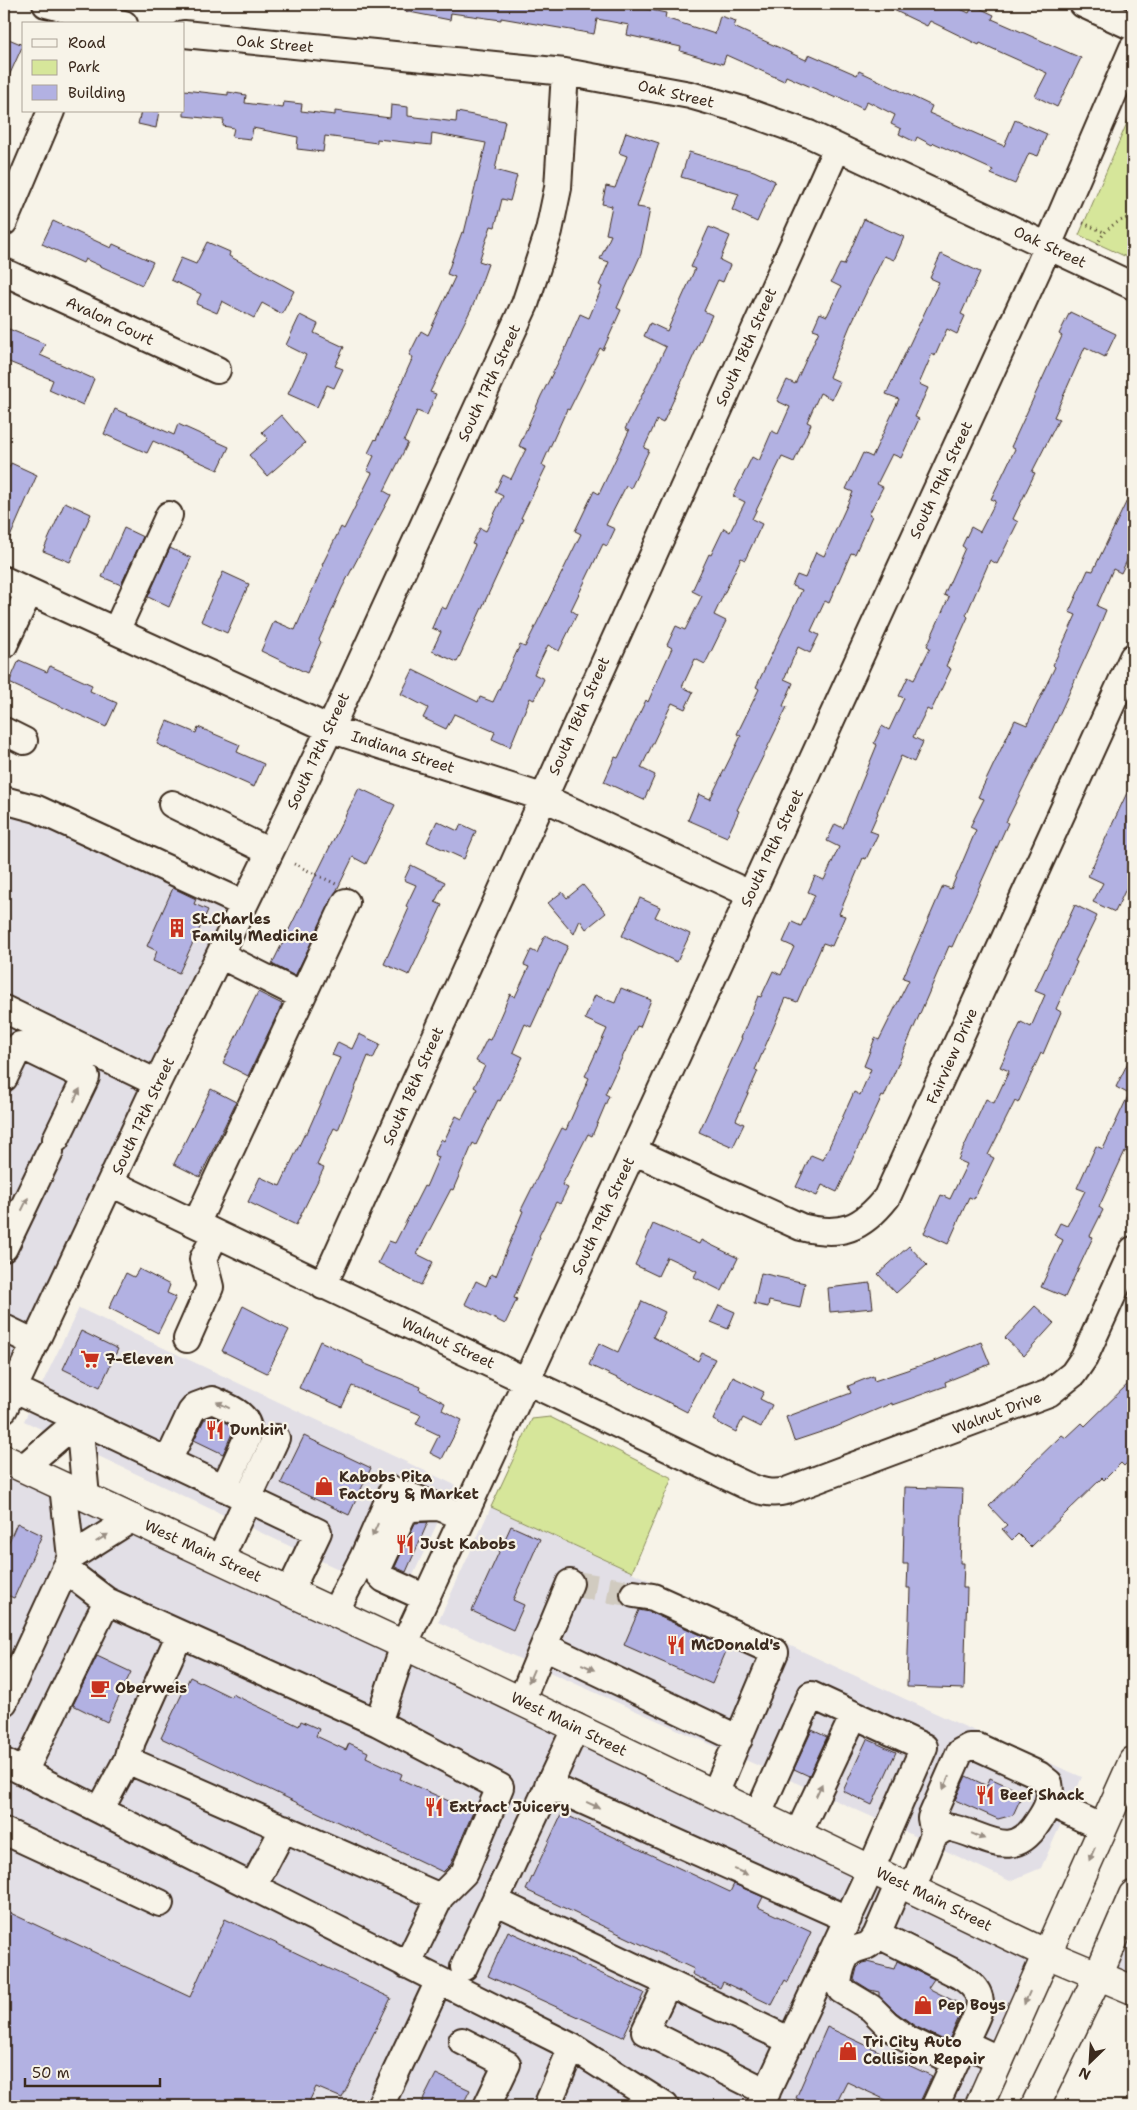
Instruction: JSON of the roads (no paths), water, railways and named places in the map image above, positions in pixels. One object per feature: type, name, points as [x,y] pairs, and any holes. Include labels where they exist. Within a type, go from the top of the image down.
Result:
[{"type":"main road","name":"West Main Street","points":[[13,1463],[404,1644],[1047,1954],[1133,1990]]},
{"type":"main road","points":[[979,2106],[1133,1761]]},
{"type":"main road","points":[[1035,2106],[1098,1976],[1133,1895]]},
{"type":"street","points":[[46,4],[117,22]]},
{"type":"street","points":[[1083,4],[1133,27]]},
{"type":"street","name":"Oak Street","points":[[185,34],[565,72],[690,95],[739,109],[809,134],[1133,286]]},
{"type":"street","name":"South 19th Street","points":[[378,1723],[404,1644],[634,1151],[1130,64]]},
{"type":"street","name":"South 17th Street","points":[[9,1399],[112,1183],[157,1083],[330,729],[525,304],[549,231],[558,188],[565,72]]},
{"type":"street","points":[[4,222],[51,112]]},
{"type":"street","name":"South 18th Street","points":[[322,1286],[464,976],[542,797],[837,148]]},
{"type":"street","name":"Avalon Court","points":[[4,272],[217,370]]},
{"type":"street","points":[[116,631],[169,515]]},
{"type":"street","name":"Indiana Street","points":[[4,580],[330,729],[542,797],[750,894]]},
{"type":"street","points":[[4,645],[29,592]]},
{"type":"street","name":"Fairview Drive","points":[[634,1151],[801,1227],[819,1232],[839,1232],[856,1227],[874,1214],[888,1197],[1133,657]]},
{"type":"street","points":[[4,800],[37,809],[244,904]]},
{"type":"street","points":[[172,804],[270,852]]},
{"type":"street","points":[[188,1339],[210,1287],[203,1258],[206,1229],[342,894]]},
{"type":"street","points":[[220,955],[302,996]]},
{"type":"street","points":[[4,1009],[157,1083]]},
{"type":"street","points":[[4,1078],[20,1045],[86,1077],[4,1248]]},
{"type":"street","name":"Walnut Street","points":[[112,1183],[322,1286],[526,1379],[745,1485],[761,1491],[779,1493],[786,1491]]},
{"type":"street","name":"Walnut Drive","points":[[786,1491],[1040,1398],[1061,1385],[1073,1374],[1084,1358],[1133,1250]]},
{"type":"street","points":[[4,1328],[35,1343]]},
{"type":"street","points":[[9,1399],[79,1420],[318,1532],[290,1591]]},
{"type":"street","points":[[168,1461],[191,1412],[196,1406],[212,1400],[240,1413],[246,1421],[249,1430],[248,1436],[224,1488]]},
{"type":"street","points":[[13,1463],[79,1420]]},
{"type":"street","points":[[4,1702],[68,1563],[79,1420]]},
{"type":"street","points":[[220,1559],[276,1438]]},
{"type":"street","points":[[335,1612],[371,1562],[393,1490],[463,1516]]},
{"type":"street","points":[[68,1563],[132,1518]]},
{"type":"street","points":[[371,1562],[384,1579],[426,1598]]},
{"type":"street","points":[[68,1563],[107,1601],[378,1723],[500,1788],[464,1873],[440,1896],[406,1965]]},
{"type":"street","points":[[521,1701],[570,1583]]},
{"type":"street","points":[[634,1594],[653,1597],[776,1652],[715,1794]]},
{"type":"street","points":[[107,1601],[14,1767],[572,2048],[666,2106]]},
{"type":"street","points":[[100,1810],[127,1760],[132,1740],[180,1634]]},
{"type":"street","points":[[544,1646],[739,1739]]},
{"type":"street","points":[[668,1983],[644,2031],[764,2099],[871,1869],[924,1747],[811,1695],[758,1814]]},
{"type":"street","points":[[798,1834],[854,1715]]},
{"type":"street","points":[[464,1967],[576,1727]]},
{"type":"street","points":[[934,1835],[931,1818],[960,1752],[969,1747],[978,1747],[1039,1774],[1049,1783],[1051,1792],[1050,1803],[1032,1832],[1021,1841],[1011,1845],[997,1844],[960,1829],[947,1826],[934,1835],[872,1943],[864,1948],[853,1950],[844,1960],[838,1984],[841,1990],[871,2008],[891,2028],[907,2039],[1000,2060]]},
{"type":"street","points":[[957,1759],[962,1756],[969,1757],[1025,1782],[1033,1790],[1032,1798],[1011,1845]]},
{"type":"street","points":[[127,1760],[440,1896]]},
{"type":"street","points":[[548,1785],[848,1919]]},
{"type":"street","points":[[1050,1803],[1103,1828]]},
{"type":"street","points":[[253,1887],[284,1828]]},
{"type":"street","points":[[4,1831],[160,1903]]},
{"type":"street","points":[[495,1901],[791,2041]]},
{"type":"street","points":[[877,1934],[959,1975],[971,1982],[978,1991],[980,2005],[935,2106]]},
{"type":"street","points":[[380,2106],[439,1981]]},
{"type":"street","points":[[462,2041],[507,2064],[486,2106]]},
{"type":"street","points":[[547,2106],[572,2048]]},
{"type":"tunnel","points":[[570,1583],[634,1594]]},
{"type":"place","name":"St.Charles Family Medicine","points":[[177,928]]},
{"type":"place","name":"7-Eleven","points":[[90,1359]]},
{"type":"place","name":"Dunkin'","points":[[215,1430]]},
{"type":"place","name":"Kabobs Pita Factory & Market","points":[[324,1486]]},
{"type":"place","name":"Just Kabobs","points":[[405,1544]]},
{"type":"place","name":"McDonald's","points":[[676,1645]]},
{"type":"place","name":"Oberweis","points":[[100,1688]]},
{"type":"place","name":"Beef Shack","points":[[985,1795]]},
{"type":"place","name":"Extract Juicery","points":[[434,1807]]},
{"type":"place","name":"Pep Boys","points":[[923,2005]]},
{"type":"place","name":"Tri City Auto Collision Repair","points":[[848,2051]]}]
